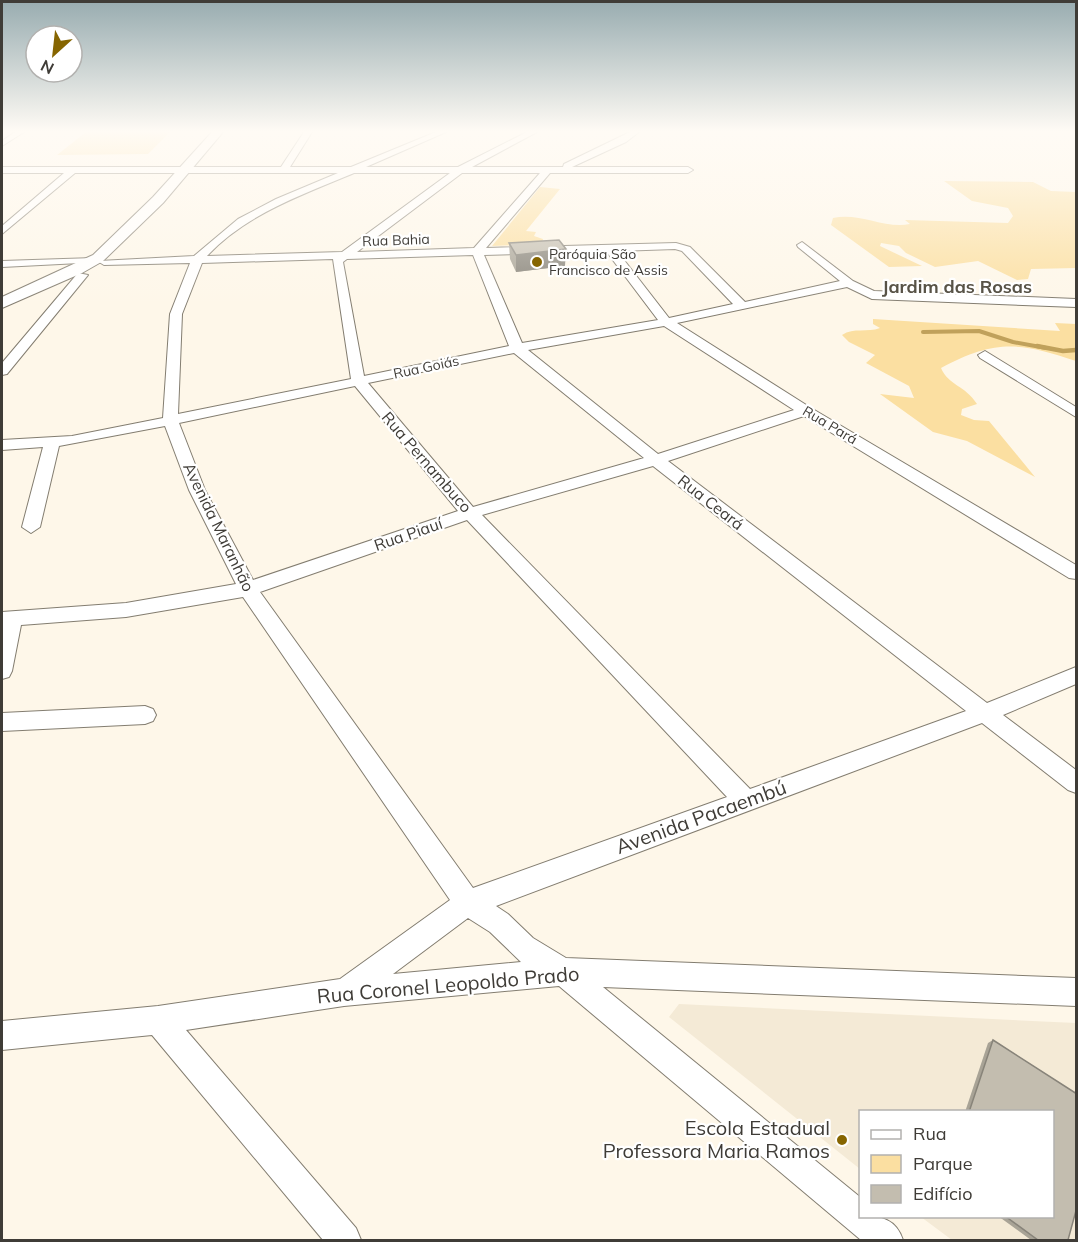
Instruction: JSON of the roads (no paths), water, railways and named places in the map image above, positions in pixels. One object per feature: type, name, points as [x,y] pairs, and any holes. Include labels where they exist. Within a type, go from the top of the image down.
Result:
[{"type":"main road","points":[[2,311],[82,275],[99,262],[166,190]]},
{"type":"main road","points":[[2,303],[61,270],[99,262]]},
{"type":"street","points":[[2,231],[50,190]]},
{"type":"street","name":"Avenida Maranhão","points":[[304,190],[257,212],[228,231],[196,260],[176,314],[170,419],[197,490],[248,589],[468,903]]},
{"type":"street","points":[[358,381],[337,261],[432,190]]},
{"type":"street","points":[[477,252],[535,190]]},
{"type":"street","points":[[802,245],[860,291],[884,297],[972,297],[1077,303]]},
{"type":"street","name":"Rua Bahia","points":[[99,262],[676,246],[688,251],[741,305]]},
{"type":"street","name":"Rua Pará","points":[[609,248],[666,322],[806,411],[1077,573]]},
{"type":"street","name":"Rua Ceará","points":[[477,252],[518,348],[656,460],[1077,783]]},
{"type":"street","points":[[2,264],[61,270]]},
{"type":"street","points":[[2,273],[61,270]]},
{"type":"street","points":[[2,371],[82,275]]},
{"type":"street","name":"Rua Goiás","points":[[2,445],[52,443],[518,348],[666,322],[849,283]]},
{"type":"street","points":[[985,355],[1077,413]]},
{"type":"street","name":"Rua Pernambuco","points":[[358,381],[470,513],[746,801]]},
{"type":"street","name":"Rua Piauí","points":[[7,618],[136,609],[248,589],[470,513],[656,460],[806,411]]},
{"type":"street","points":[[31,527],[52,443]]},
{"type":"street","points":[[2,670],[7,618]]},
{"type":"street","name":"Avenida Pacaembú","points":[[344,992],[468,903],[985,713],[1077,675]]},
{"type":"street","points":[[2,722],[145,715]]},
{"type":"street","points":[[468,903],[499,923],[523,948],[563,972],[859,1218]]},
{"type":"street","name":"Rua Coronel Leopoldo Prado","points":[[2,1036],[158,1020],[344,992],[563,972],[1077,992]]},
{"type":"street","points":[[158,1020],[344,1240]]},
{"type":"street","points":[[859,1218],[886,1240]]},
{"type":"waterway","points":[[923,332],[979,331],[1013,342],[1046,348]]},
{"type":"waterway","points":[[1037,346],[1063,351],[1076,350]]},
{"type":"place","name":"Paróquia São Francisco de Assis","points":[[537,262]]},
{"type":"place","name":"Escola Estadual Professora Maria Ramos","points":[[842,1140]]},
{"type":"district","name":"Jardim das Rosas","points":[[957,287]]}]
